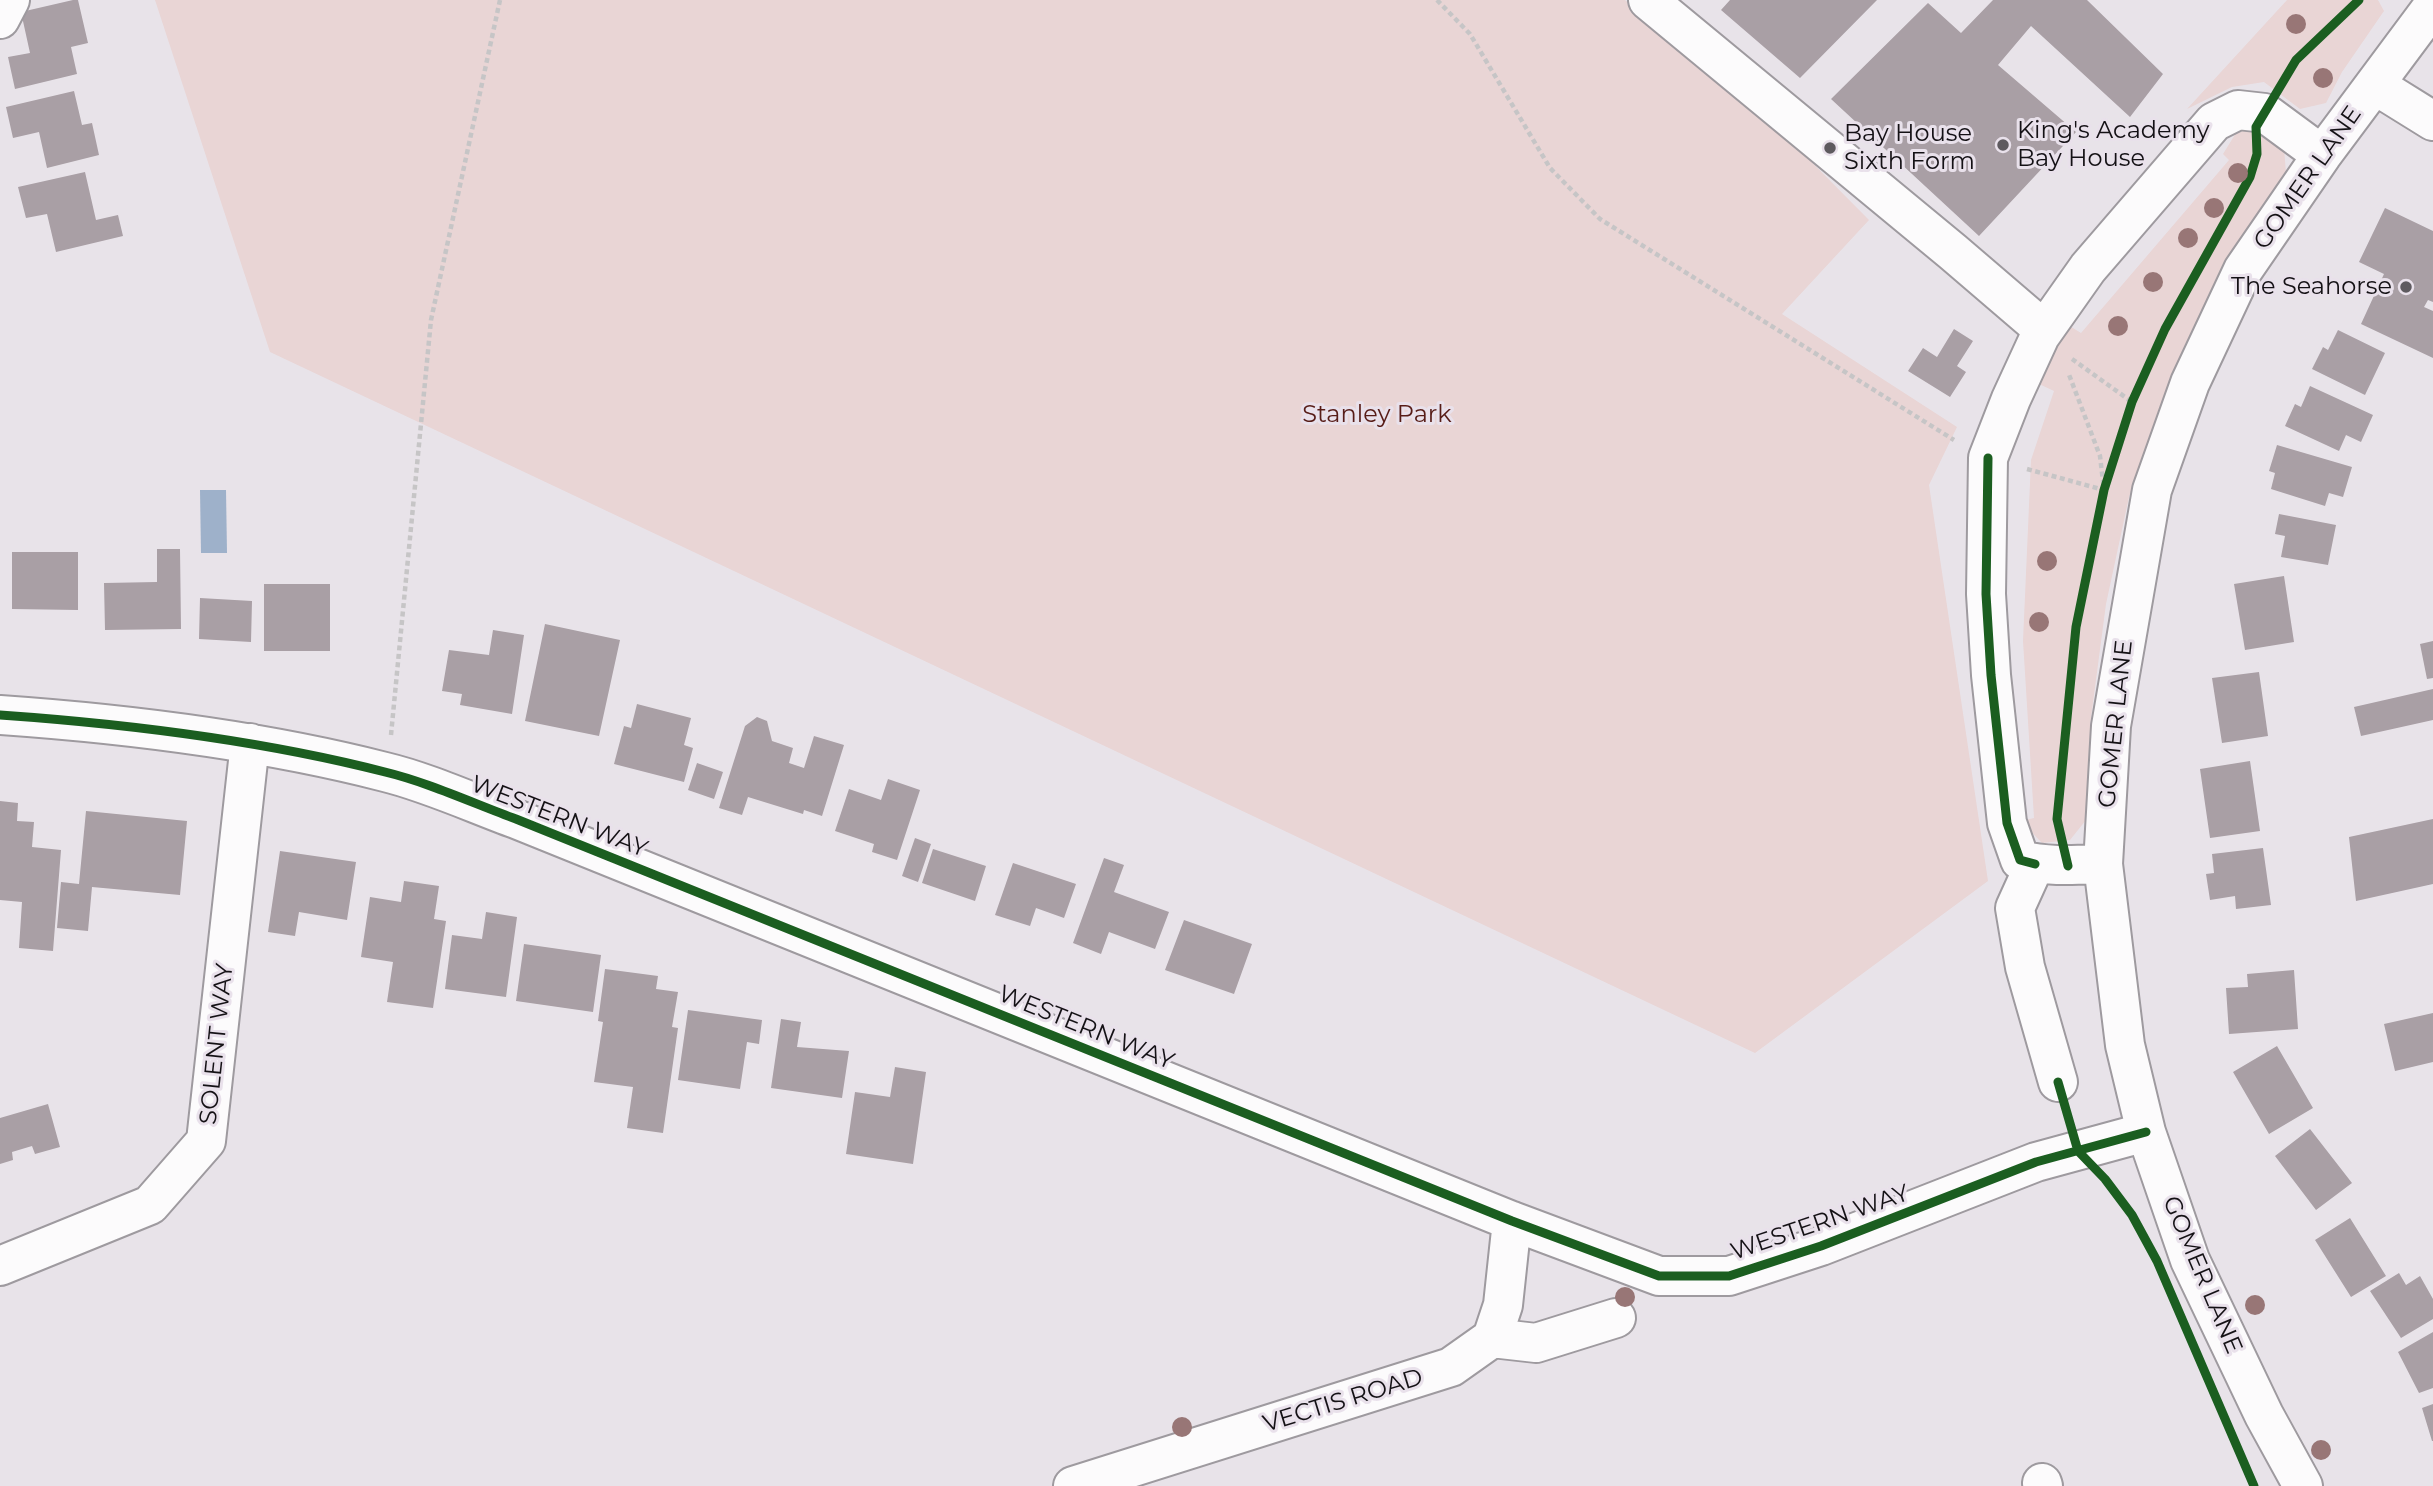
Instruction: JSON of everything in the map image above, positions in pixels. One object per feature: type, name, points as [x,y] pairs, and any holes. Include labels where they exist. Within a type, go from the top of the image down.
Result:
[{"type":"street","points":[[0,19],[10,0]]},
{"type":"street","points":[[1648,0],[1953,251],[2042,333]]},
{"type":"street","name":"GOMER LANE","points":[[2303,1486],[2264,1415],[2190,1260],[2146,1132],[2125,1045],[2103,864],[2111,726],[2151,490],[2190,383],[2243,270],[2322,155],[2433,6]]},
{"type":"street","points":[[2375,85],[2433,121]]},
{"type":"street","points":[[2103,864],[2068,866],[2035,864],[2020,860],[2007,823],[1991,675],[1986,594],[1988,458],[2011,399],[2042,333],[2088,268],[2214,122],[2238,110],[2265,113],[2322,155]]},
{"type":"street","name":"WESTERN WAY","points":[[0,715],[58,719],[250,743],[388,772],[516,819],[1512,1221],[1659,1276],[1729,1276],[1821,1247],[2036,1162],[2146,1132]]},
{"type":"street","name":"SOLENT WAY","points":[[0,1266],[150,1205],[206,1141],[250,743]]},
{"type":"street","points":[[2035,864],[2015,908],[2025,967],[2058,1082]]},
{"type":"street","points":[[1512,1221],[1503,1305],[1492,1338],[1536,1343],[1616,1318]]},
{"type":"street","name":"VECTIS ROAD","points":[[1073,1486],[1451,1367],[1492,1338]]},
{"type":"path","points":[[388,772],[431,320],[500,0]]},
{"type":"path","points":[[1437,0],[1470,33],[1549,168],[1600,219],[1937,431],[1988,458],[2104,490]]},
{"type":"path","points":[[2042,333],[2070,375],[2100,456],[2104,490]]},
{"type":"path","points":[[2042,333],[2132,402]]},
{"type":"path","points":[[2128,414],[2137,390]]},
{"type":"path","points":[[2101,504],[2112,465]]},
{"type":"green space","name":"Stanley Park","points":[[155,0],[1625,0],[1766,116],[1869,220],[1782,314],[1957,427],[1929,485],[1988,881],[1755,1053],[270,352]]},
{"type":"green space","points":[[2287,0],[2378,0],[2384,11],[2342,72],[2326,103],[2300,109],[2264,82],[2232,87],[2187,109]]},
{"type":"green space","points":[[2256,127],[2284,148],[2286,173],[2200,313],[2154,426],[2129,497],[2106,604],[2090,725],[2090,815],[2070,840],[2042,843],[2021,821],[2034,818],[2023,641],[2031,460],[2054,391],[2039,384],[2044,364],[2068,325],[2081,333],[2229,160],[2223,154],[2236,133]]},
{"type":"water","points":[[200,490],[226,490],[227,553],[201,553]]},
{"type":"building","points":[[78,0],[88,43],[71,47],[77,74],[15,89],[8,57],[30,53],[21,12]]},
{"type":"building","points":[[1730,0],[1877,0],[1800,78],[1721,10]]},
{"type":"building","points":[[1993,0],[2087,0],[2163,74],[2130,117],[2031,26],[1998,65],[2076,132],[1979,236],[1831,99],[1928,3],[1961,33]]},
{"type":"building","points":[[74,91],[82,125],[92,123],[99,155],[47,168],[39,132],[13,138],[6,107]]},
{"type":"building","points":[[85,172],[96,220],[118,215],[123,236],[56,252],[47,214],[26,218],[18,187]]},
{"type":"building","name":"The Seahorse","points":[[2385,208],[2433,231],[2433,302],[2428,300],[2424,307],[2433,311],[2433,358],[2361,324],[2384,274],[2359,262]]},
{"type":"building","points":[[1954,329],[1973,341],[1957,366],[1966,372],[1950,397],[1908,371],[1923,348],[1937,357]]},
{"type":"building","points":[[2338,330],[2385,353],[2365,395],[2312,369],[2323,347],[2328,350]]},
{"type":"building","points":[[2310,386],[2373,415],[2361,442],[2346,435],[2339,451],[2285,426],[2295,404],[2301,407]]},
{"type":"building","points":[[2277,445],[2352,467],[2343,497],[2329,493],[2325,506],[2271,489],[2275,473],[2269,471]]},
{"type":"building","points":[[2279,514],[2336,525],[2328,565],[2281,557],[2285,536],[2275,534]]},
{"type":"building","points":[[157,549],[180,549],[181,629],[105,630],[104,583],[157,582]]},
{"type":"building","points":[[12,552],[78,552],[78,610],[12,609]]},
{"type":"building","points":[[2284,576],[2294,642],[2245,650],[2234,584]]},
{"type":"building","points":[[264,584],[330,584],[330,651],[264,651]]},
{"type":"building","points":[[200,598],[252,601],[251,642],[199,639]]},
{"type":"building","points":[[545,624],[620,640],[599,736],[525,721]]},
{"type":"building","points":[[493,630],[524,635],[512,714],[460,705],[462,694],[442,691],[449,650],[489,655]]},
{"type":"building","points":[[2433,641],[2433,678],[2427,679],[2420,644]]},
{"type":"building","points":[[2259,672],[2268,736],[2222,743],[2212,678]]},
{"type":"building","points":[[2433,689],[2433,720],[2361,736],[2354,707]]},
{"type":"building","points":[[637,704],[691,718],[684,745],[693,748],[684,782],[614,764],[624,726],[631,728]]},
{"type":"building","points":[[757,717],[767,721],[772,741],[793,748],[789,763],[804,768],[814,736],[844,745],[822,816],[804,810],[803,814],[748,797],[742,815],[719,808],[745,726]]},
{"type":"building","points":[[2250,761],[2260,831],[2210,838],[2200,769]]},
{"type":"building","points":[[697,763],[723,772],[714,799],[688,790]]},
{"type":"building","points":[[888,779],[920,790],[897,860],[872,852],[874,844],[835,831],[849,789],[881,800]]},
{"type":"building","points":[[0,801],[18,803],[17,821],[34,822],[32,847],[61,850],[53,951],[19,948],[22,902],[0,900]]},
{"type":"building","points":[[86,811],[187,821],[180,895],[92,887],[88,931],[57,928],[61,882],[79,884]]},
{"type":"building","points":[[2433,819],[2433,884],[2356,901],[2349,837]]},
{"type":"building","points":[[915,838],[931,844],[918,882],[902,876]]},
{"type":"building","points":[[2263,848],[2271,905],[2236,909],[2235,896],[2210,900],[2206,874],[2214,873],[2212,854]]},
{"type":"building","points":[[933,849],[986,866],[975,901],[922,883]]},
{"type":"building","points":[[280,851],[356,862],[347,920],[299,912],[295,936],[268,932]]},
{"type":"building","points":[[1104,858],[1124,865],[1114,892],[1169,912],[1155,949],[1109,932],[1101,954],[1073,943]]},
{"type":"building","points":[[1013,863],[1076,884],[1064,918],[1036,908],[1030,926],[995,915]]},
{"type":"building","points":[[404,881],[439,886],[434,919],[446,921],[433,1008],[387,1002],[393,962],[361,957],[370,897],[401,902]]},
{"type":"building","points":[[486,912],[517,917],[506,997],[445,989],[452,935],[482,939]]},
{"type":"building","points":[[1184,920],[1252,944],[1234,994],[1165,970]]},
{"type":"building","points":[[524,944],[601,955],[593,1012],[516,1001]]},
{"type":"building","points":[[605,969],[658,976],[656,989],[678,992],[672,1027],[678,1028],[663,1133],[627,1128],[633,1087],[594,1082],[603,1022],[598,1021]]},
{"type":"building","points":[[2294,970],[2298,1029],[2229,1034],[2226,988],[2248,987],[2247,974]]},
{"type":"building","points":[[688,1010],[762,1020],[759,1044],[747,1042],[740,1089],[678,1080]]},
{"type":"building","points":[[2433,1013],[2433,1062],[2395,1071],[2384,1024]]},
{"type":"building","points":[[781,1019],[801,1022],[797,1047],[849,1051],[842,1098],[771,1088]]},
{"type":"building","points":[[2277,1046],[2313,1108],[2269,1134],[2233,1072]]},
{"type":"building","points":[[895,1067],[926,1072],[913,1164],[846,1154],[855,1092],[890,1097]]},
{"type":"building","points":[[48,1104],[60,1147],[35,1154],[32,1146],[12,1152],[13,1160],[0,1164],[0,1118]]},
{"type":"building","points":[[2310,1129],[2352,1183],[2316,1210],[2275,1156]]},
{"type":"building","points":[[2350,1218],[2386,1276],[2351,1297],[2315,1240]]},
{"type":"building","points":[[2399,1273],[2406,1285],[2420,1276],[2433,1299],[2433,1319],[2401,1338],[2370,1291]]},
{"type":"building","points":[[2433,1332],[2433,1388],[2419,1393],[2398,1352]]},
{"type":"building","points":[[2433,1404],[2433,1441],[2432,1441],[2422,1408]]},
{"type":"cycle path","points":[[2068,866],[2057,819],[2076,627],[2104,490],[2132,402],[2165,329],[2250,177],[2257,154],[2256,127],[2296,60],[2359,0]]},
{"type":"cycle path","points":[[1988,458],[1986,594],[1991,675],[2007,823],[2020,860],[2035,864]]},
{"type":"cycle path","points":[[0,715],[97,723],[242,742],[338,761],[417,781],[1512,1221],[1659,1276],[1729,1276],[1821,1246],[2036,1162],[2146,1132]]},
{"type":"cycle path","points":[[2058,1082],[2078,1151],[2105,1179],[2132,1215],[2157,1261],[2254,1486]]},
{"type":"place","name":"King's Academy Bay House","points":[[2003,145]]},
{"type":"place","name":"Bay House Sixth Form","points":[[1830,148]]},
{"type":"place","name":"The Seahorse","points":[[2406,287]]}]
